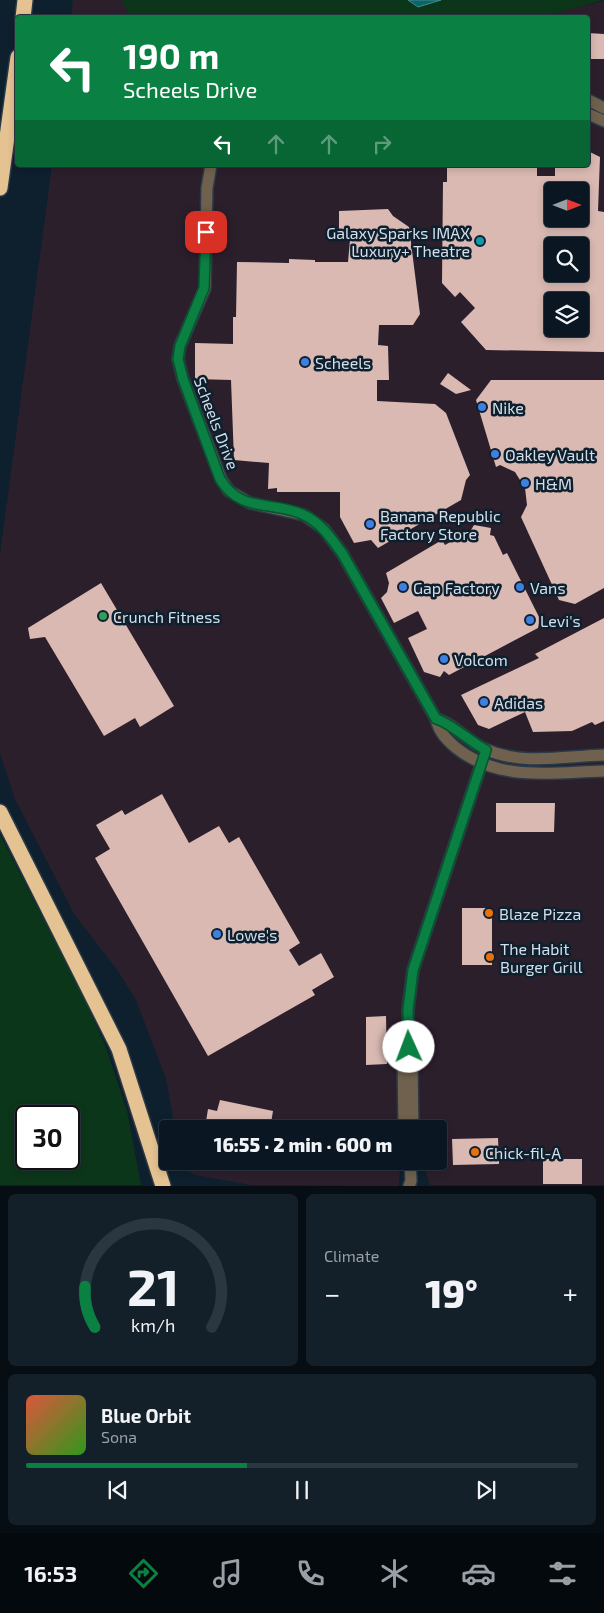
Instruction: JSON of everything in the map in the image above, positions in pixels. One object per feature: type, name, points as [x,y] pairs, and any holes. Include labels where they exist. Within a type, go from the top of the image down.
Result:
[{"type":"highway","points":[[23,15],[25,0]]},
{"type":"highway","points":[[0,188],[15,79]]},
{"type":"highway","points":[[0,812],[119,1049],[163,1186]]},
{"type":"highway","points":[[136,1103],[151,1186]]},
{"type":"street","points":[[590,101],[604,108]]},
{"type":"street","points":[[590,115],[604,121]]},
{"type":"street","name":"Scheels Drive","points":[[211,167],[207,188],[204,288],[180,346],[178,359],[183,379],[220,479],[229,491],[241,500],[296,512],[324,529],[342,553],[436,719],[438,728],[449,742],[468,757],[482,764],[528,774],[604,771]]},
{"type":"street","name":"Scheels Drive","points":[[436,719],[444,722],[462,736],[486,750],[524,759],[604,755]]},
{"type":"street","points":[[413,1120],[412,1063],[409,1047],[408,1010],[413,970],[486,750]]},
{"type":"street","points":[[404,1120],[403,1062],[409,1047]]},
{"type":"street","points":[[411,1170],[412,1184]]},
{"type":"shaded area","points":[[73,0],[122,0],[129,15],[71,15]]},
{"type":"shaded area","points":[[122,0],[604,0],[548,15],[129,15]]},
{"type":"shaded area","points":[[408,0],[441,0],[418,7]]},
{"type":"shaded area","points":[[604,1],[604,1185],[430,1185],[425,1170],[447,1170],[447,1120],[173,1120],[166,1079],[136,1000],[118,971],[74,914],[15,799],[0,753],[0,554],[52,167],[590,167],[590,15],[543,15]]},
{"type":"shaded area","points":[[0,835],[85,999],[105,1045],[127,1111],[141,1185],[0,1185]]},
{"type":"shaded area","points":[[187,1170],[400,1170],[399,1186],[251,1185],[195,1175]]},
{"type":"building","points":[[590,33],[604,34],[604,59],[590,59]]},
{"type":"building","points":[[590,152],[600,157],[598,211],[604,212],[604,352],[486,350],[461,322],[475,308],[460,292],[455,297],[442,283],[443,182],[447,182],[447,167],[537,167],[537,176],[555,176],[555,167],[590,167]]},
{"type":"building","points":[[388,209],[393,216],[409,227],[420,314],[413,325],[379,325],[378,345],[388,346],[389,380],[377,380],[377,401],[435,404],[446,413],[470,475],[466,480],[461,500],[378,548],[371,540],[354,543],[340,517],[340,492],[277,492],[277,488],[268,489],[269,463],[234,460],[231,380],[195,379],[195,343],[233,344],[233,317],[236,317],[237,262],[289,263],[289,259],[315,260],[315,262],[348,262],[350,240],[339,241],[339,211]]},
{"type":"building","points":[[448,373],[471,390],[456,394],[440,384]]},
{"type":"building","points":[[491,380],[604,380],[604,588],[575,604],[559,600],[521,517],[527,505],[525,488],[515,472],[500,465],[496,467],[476,400]]},
{"type":"building","points":[[474,525],[491,528],[490,535],[494,536],[503,555],[507,553],[540,619],[538,628],[449,675],[444,671],[440,677],[424,672],[408,638],[427,629],[418,611],[394,623],[381,598],[387,592],[389,583],[386,573],[442,540],[445,545],[471,530]]},
{"type":"building","points":[[101,583],[174,706],[140,727],[135,718],[104,736],[45,637],[30,639],[28,628]]},
{"type":"building","points":[[604,618],[604,721],[595,725],[592,722],[572,731],[533,732],[525,712],[489,729],[478,725],[461,695],[539,658],[535,654]]},
{"type":"building","name":"Lowe's","points":[[162,794],[189,843],[219,826],[229,843],[239,837],[300,943],[289,950],[299,966],[321,953],[334,977],[312,990],[315,995],[208,1056],[95,858],[110,849],[96,825],[122,810],[125,815]]},
{"type":"building","points":[[496,803],[555,803],[554,832],[496,832]]},
{"type":"building","points":[[462,908],[492,908],[492,965],[462,965]]},
{"type":"building","points":[[386,1016],[387,1064],[366,1065],[366,1017]]},
{"type":"building","points":[[220,1100],[273,1111],[272,1120],[206,1120],[208,1109],[217,1111]]},
{"type":"building","name":"Chick-fil-A","points":[[498,1138],[499,1164],[453,1165],[452,1139]]},
{"type":"building","points":[[543,1159],[582,1159],[582,1184],[543,1184]]},
{"type":"place","name":"Galaxy Sparks IMAX Luxury+ Theatre","points":[[480,241]]},
{"type":"place","name":"Scheels","points":[[305,362]]},
{"type":"place","name":"Nike","points":[[482,407]]},
{"type":"place","name":"Oakley Vault","points":[[495,454]]},
{"type":"place","name":"H&M","points":[[525,483]]},
{"type":"place","name":"Banana Republic Factory Store","points":[[370,524]]},
{"type":"place","name":"Gap Factory","points":[[403,587]]},
{"type":"place","name":"Vans","points":[[520,587]]},
{"type":"place","name":"Crunch Fitness","points":[[103,616]]},
{"type":"place","name":"Levi's","points":[[530,620]]},
{"type":"place","name":"Volcom","points":[[444,659]]},
{"type":"place","name":"Adidas","points":[[484,702]]},
{"type":"place","name":"Blaze Pizza","points":[[489,913]]},
{"type":"place","name":"Lowe's","points":[[217,934]]},
{"type":"place","name":"The Habit Burger Grill","points":[[490,957]]},
{"type":"place","name":"Chick-fil-A","points":[[475,1152]]},
{"type":"route","points":[[206,232],[203,296],[180,346],[178,359],[183,379],[220,479],[229,491],[241,500],[259,506],[296,512],[313,520],[324,529],[342,553],[358,585],[436,719],[444,722],[462,736],[486,750],[413,970],[408,1010],[409,1047]]}]
